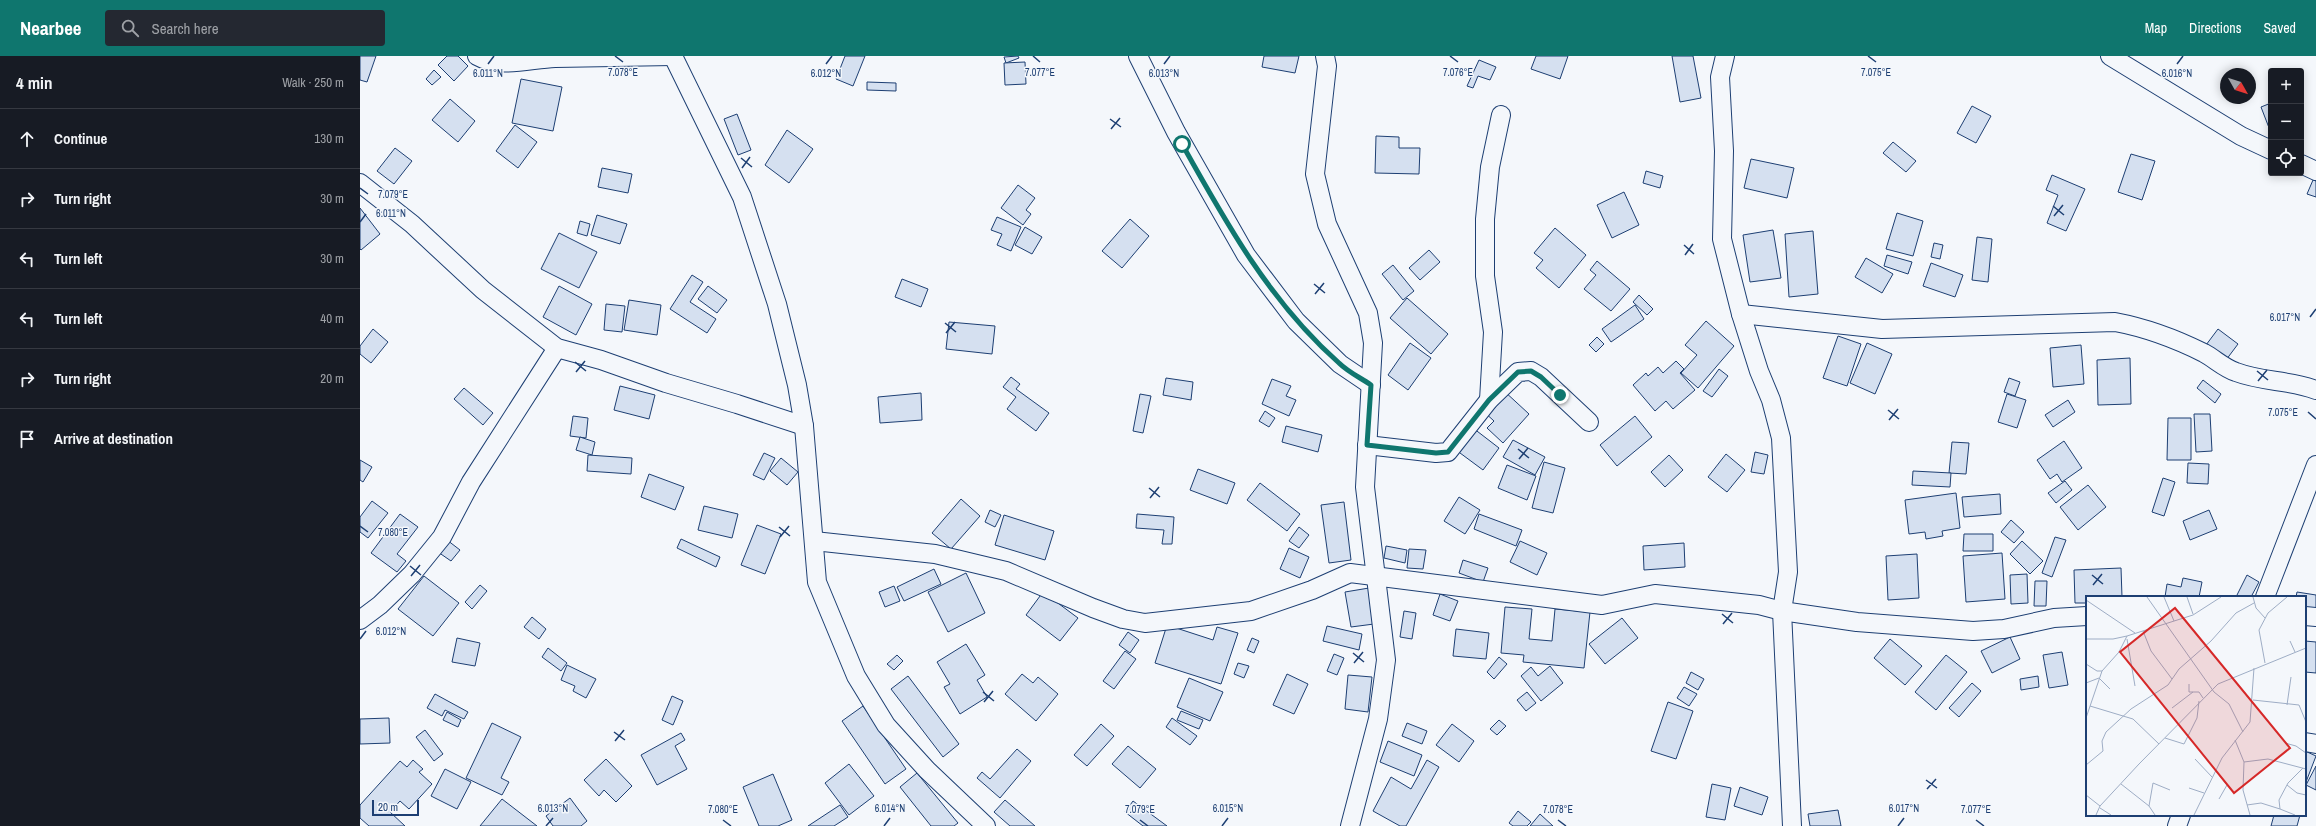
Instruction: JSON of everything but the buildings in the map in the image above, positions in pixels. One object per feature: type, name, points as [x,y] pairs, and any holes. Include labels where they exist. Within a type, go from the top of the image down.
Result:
[{"type":"street","points":[[477,56],[486,61],[499,62],[553,58],[673,56],[742,197],[777,304],[797,385],[804,426],[817,582],[856,676],[886,725],[927,770],[986,826]]},
{"type":"street","points":[[1138,56],[1176,132],[1246,255],[1296,321],[1340,364],[1371,385]]},
{"type":"street","points":[[1325,56],[1327,66],[1315,174],[1327,224],[1368,313],[1372,343],[1365,487],[1377,575],[1386,660],[1378,719],[1350,826]]},
{"type":"street","points":[[1725,56],[1720,77],[1724,152],[1722,239],[1741,314],[1770,400],[1780,438],[1788,572],[1782,611],[1792,826]]},
{"type":"street","points":[[2110,56],[2241,136],[2268,149]]},
{"type":"street","points":[[1489,400],[1493,332],[1485,276],[1485,219],[1490,167],[1502,115]]},
{"type":"street","points":[[2304,165],[2316,171]]},
{"type":"street","points":[[360,183],[412,224],[483,290],[557,348],[601,360],[666,383],[804,426]]},
{"type":"street","points":[[1741,314],[1882,329],[2115,322],[2147,328],[2179,341],[2206,354],[2228,370],[2248,377],[2304,385],[2316,390]]},
{"type":"street","points":[[360,620],[380,605],[412,574],[442,537],[471,482],[557,348]]},
{"type":"street","points":[[1367,445],[1436,453],[1448,452],[1489,400],[1518,372],[1531,371],[1541,377],[1589,422]]},
{"type":"street","points":[[2265,596],[2316,465]]},
{"type":"street","points":[[814,542],[935,554],[999,570],[1122,619],[1145,623],[1251,611],[1312,590],[1350,573],[1377,575],[1602,605],[1655,594],[1759,605],[1782,611],[1857,622],[1973,631],[2004,629],[2054,618],[2086,616]]},
{"type":"street","points":[[2306,616],[2316,617]]},
{"type":"street","points":[[2306,742],[2316,744]]},
{"type":"street","points":[[2177,826],[2181,816]]},
{"type":"route","points":[[1182,144],[1246,255],[1296,321],[1340,364],[1371,385],[1367,445],[1436,453],[1448,452],[1489,400],[1518,372],[1531,371],[1541,377],[1560,395]]}]
